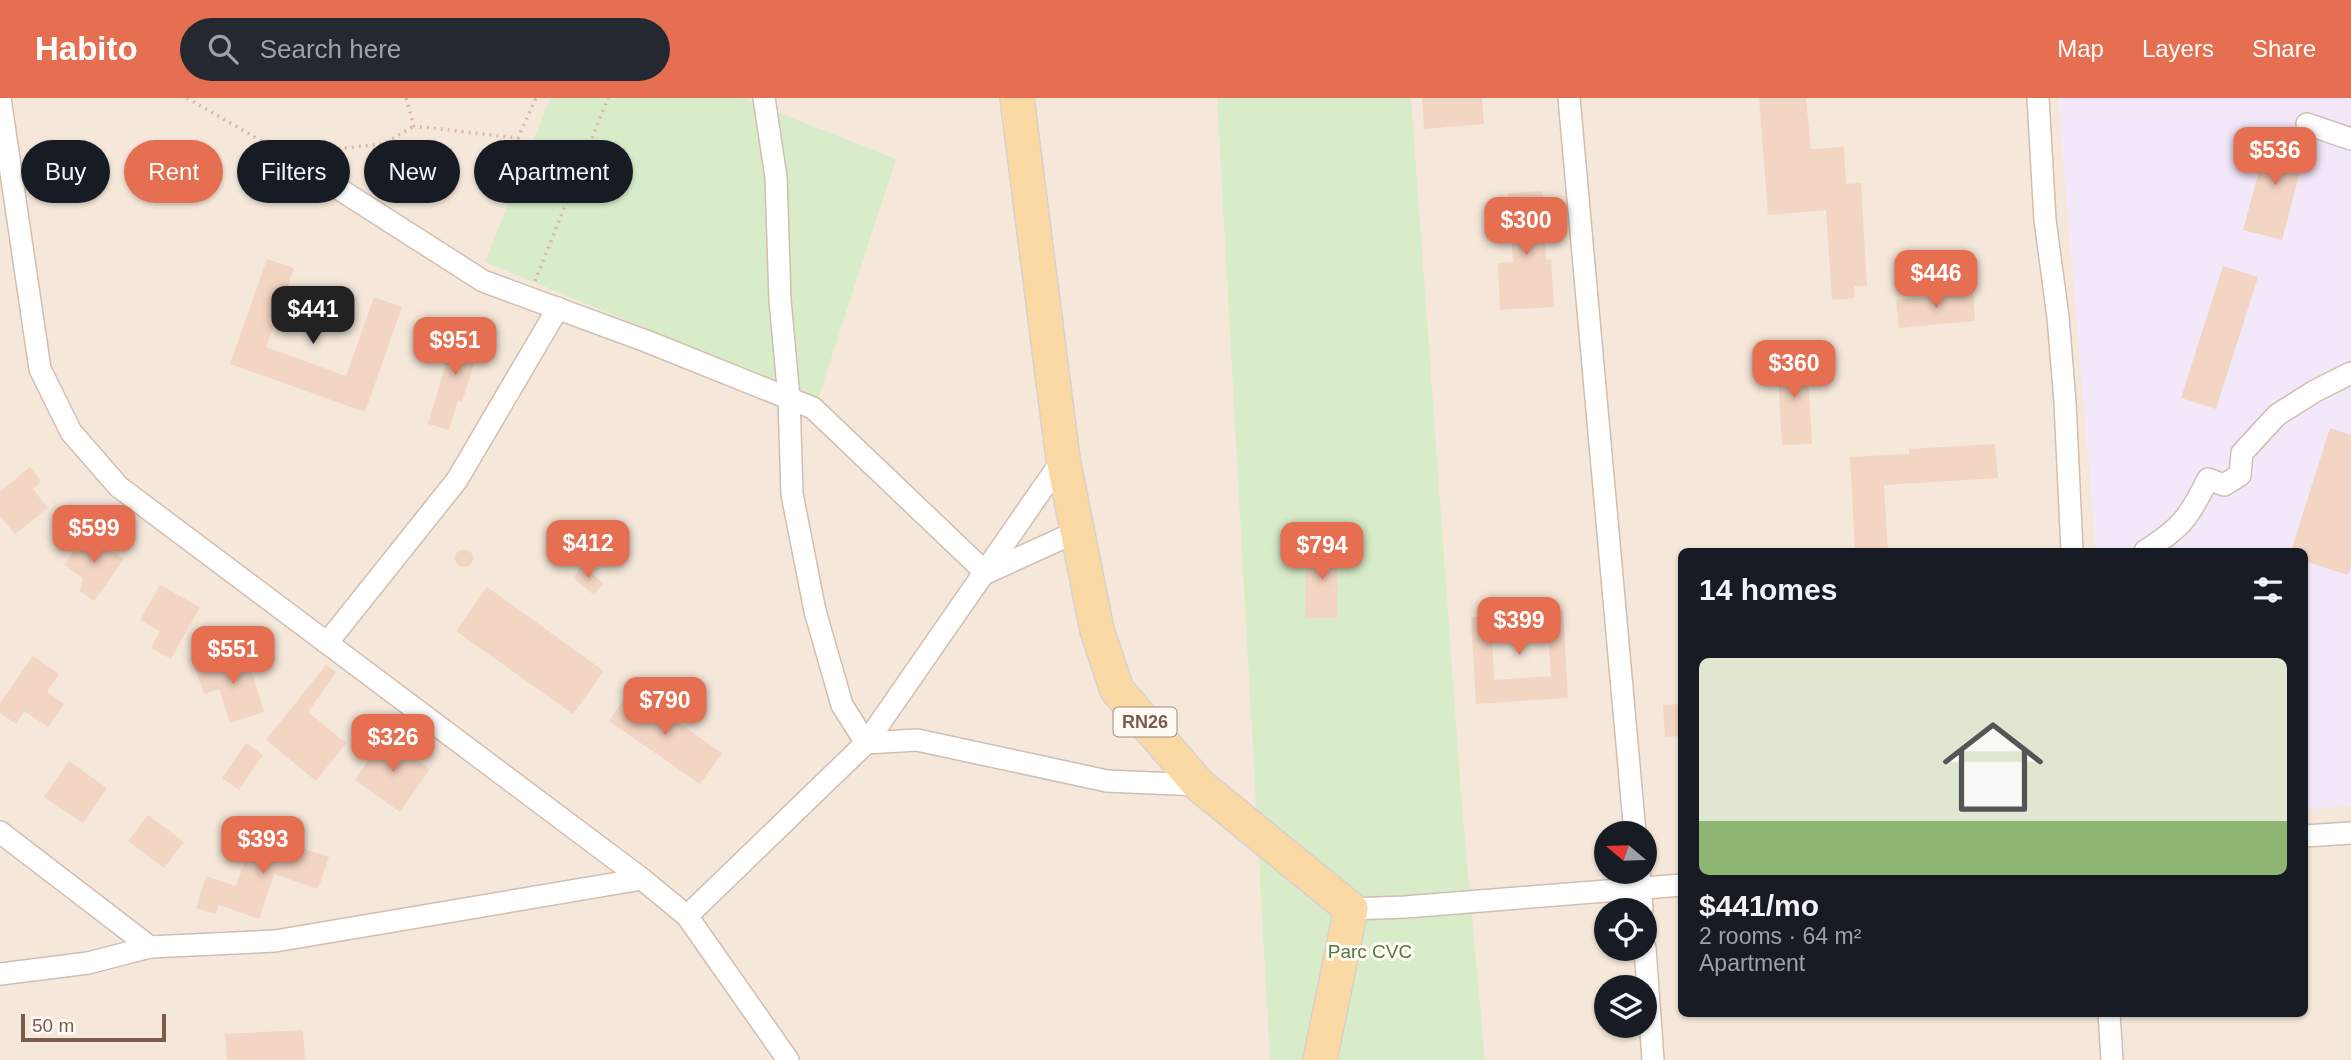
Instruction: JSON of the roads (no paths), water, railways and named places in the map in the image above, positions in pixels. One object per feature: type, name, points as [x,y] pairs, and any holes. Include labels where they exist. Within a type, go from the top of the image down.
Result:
[{"type":"main road","name":"RN26","points":[[1017,98],[1063,459],[1097,630],[1117,690],[1199,785],[1351,909]]},
{"type":"main road","points":[[1320,1060],[1351,909]]},
{"type":"street","points":[[1,98],[40,369],[71,432],[120,486],[642,878],[687,916],[788,1060]]},
{"type":"street","points":[[764,98],[776,177],[780,300],[789,398],[792,494],[815,611],[842,705],[866,743]]},
{"type":"street","points":[[1569,98],[1634,821]]},
{"type":"street","points":[[2038,98],[2045,220],[2058,317],[2064,390],[2072,548]]},
{"type":"street","points":[[2307,124],[2351,139]]},
{"type":"street","points":[[350,196],[484,281],[813,408],[986,573]]},
{"type":"street","points":[[327,643],[457,480],[558,308]]},
{"type":"street","points":[[2150,548],[2172,534],[2190,514],[2208,480],[2224,485],[2240,475],[2242,453],[2277,415],[2315,391],[2351,373]]},
{"type":"street","points":[[687,916],[866,743],[1063,459]]},
{"type":"street","points":[[986,573],[1076,532]]},
{"type":"street","points":[[866,743],[917,740],[1107,780],[1199,785]]},
{"type":"street","points":[[0,832],[150,947]]},
{"type":"street","points":[[2308,836],[2351,833]]},
{"type":"street","points":[[0,974],[88,963],[150,947],[275,941],[642,878]]},
{"type":"street","points":[[1657,882],[1678,885]]},
{"type":"street","points":[[1351,909],[1405,907],[1605,884]]},
{"type":"street","points":[[1646,961],[1653,1060]]},
{"type":"street","points":[[2109,1017],[2112,1060]]},
{"type":"park label","name":"Parc CVC","points":[[1370,951]]}]
